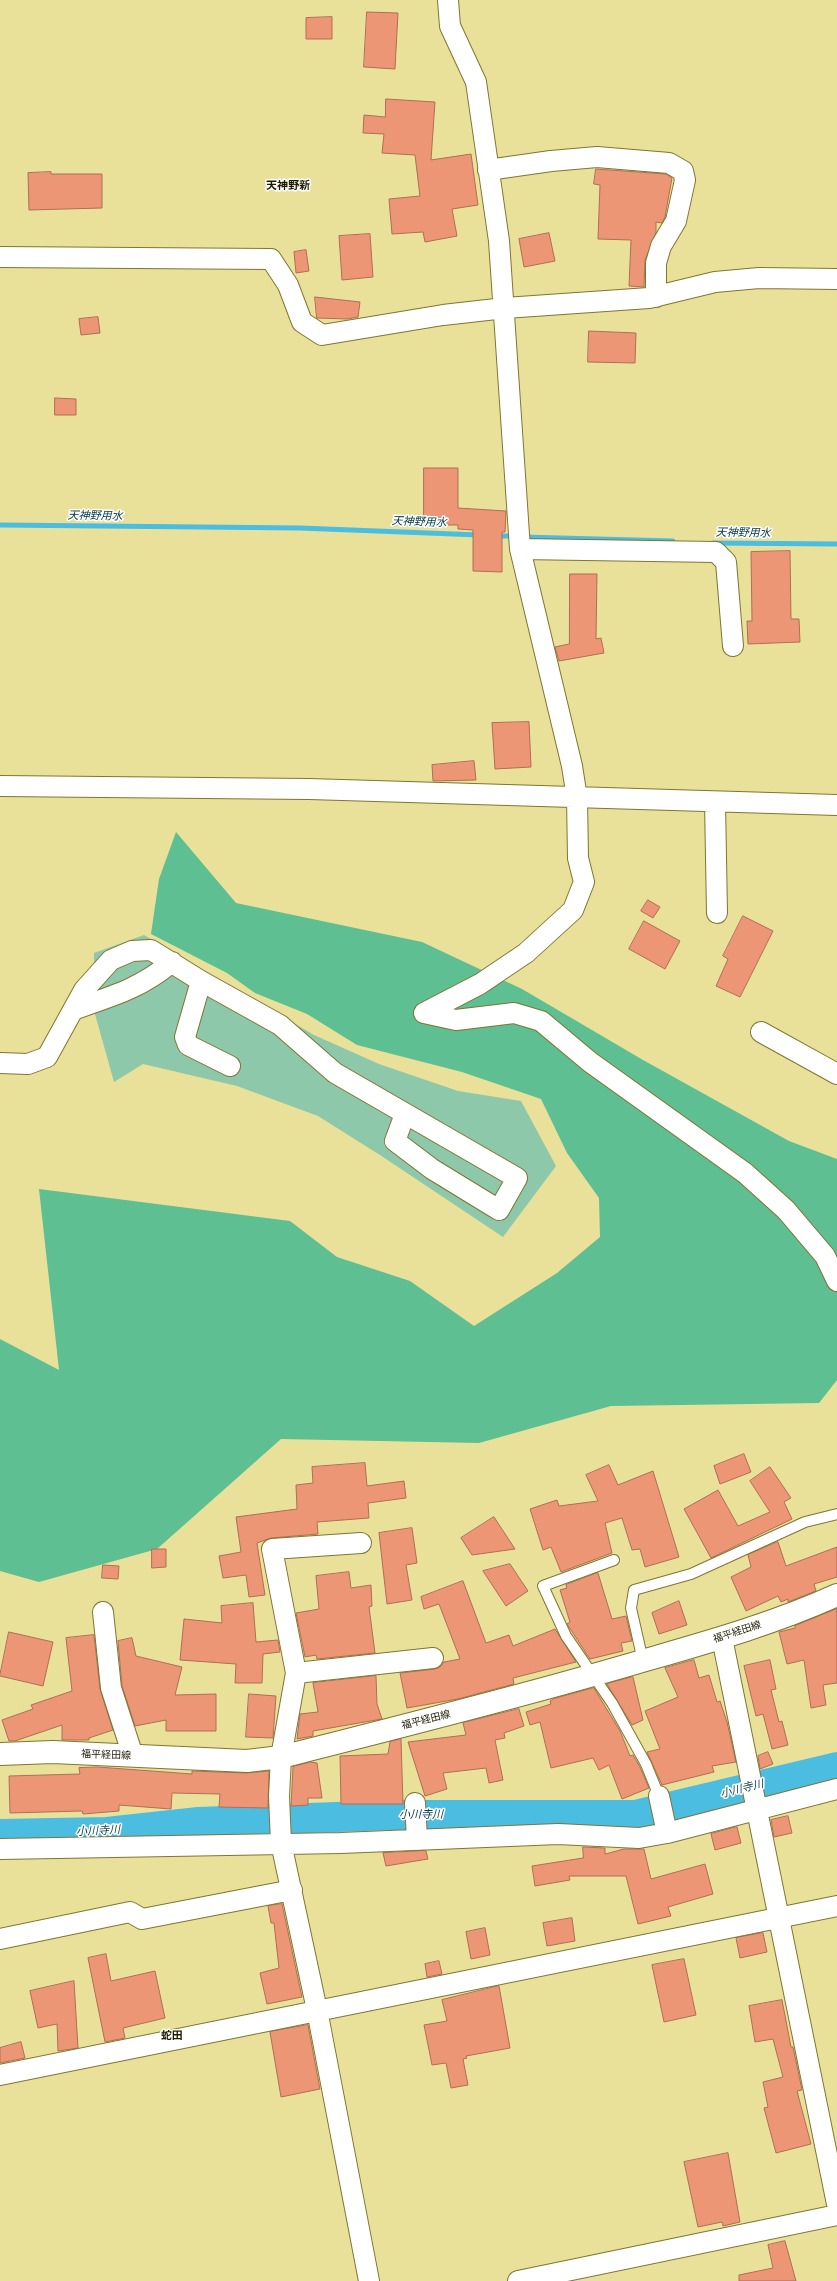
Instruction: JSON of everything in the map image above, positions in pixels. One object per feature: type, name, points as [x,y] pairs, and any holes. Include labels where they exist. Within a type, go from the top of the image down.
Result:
[{"type":"main road","name":"福平経田線","points":[[0,1754],[53,1752],[246,1760],[281,1757],[523,1696],[722,1638],[806,1609],[837,1595]]},
{"type":"street","points":[[448,0],[450,26],[476,82],[488,170],[500,241],[520,548],[572,766],[577,798],[578,858],[584,882],[573,910],[526,953],[480,984],[424,1013],[456,1020],[514,1013],[541,1021],[596,1066],[745,1173],[786,1210],[825,1256],[837,1281]]},
{"type":"street","points":[[488,170],[551,160],[597,157],[669,163],[683,171],[685,180],[676,221],[661,246],[656,263],[656,297]]},
{"type":"street","points":[[0,257],[271,258],[288,285],[302,322],[322,335],[442,315],[505,308],[656,297],[715,282],[759,278],[837,279]]},
{"type":"street","points":[[520,548],[716,552],[726,562],[733,646]]},
{"type":"street","points":[[0,786],[309,789],[837,805]]},
{"type":"street","points":[[715,802],[717,913]]},
{"type":"street","points":[[0,1063],[28,1064],[47,1057],[75,1009],[84,990],[110,960],[132,951],[151,950],[201,981],[280,1025],[328,1064],[335,1073],[517,1178],[500,1210],[432,1169],[395,1141],[405,1114]]},
{"type":"street","points":[[75,1009],[121,993],[147,981],[172,962]]},
{"type":"street","points":[[201,981],[185,1037],[188,1045],[230,1066]]},
{"type":"street","points":[[761,1032],[837,1074]]},
{"type":"street","points":[[361,1543],[272,1549],[296,1673],[281,1757],[279,1796],[281,1843],[317,2010],[369,2281]]},
{"type":"street","points":[[103,1612],[111,1688],[133,1756]]},
{"type":"street","points":[[722,1638],[837,2204]]},
{"type":"street","points":[[296,1673],[433,1658]]},
{"type":"street","points":[[0,1849],[148,1848],[281,1843],[341,1843],[558,1834],[639,1838],[666,1833],[756,1804],[837,1789]]},
{"type":"street","points":[[659,1796],[666,1833]]},
{"type":"street","points":[[415,1803],[417,1839]]},
{"type":"street","points":[[0,1939],[130,1912],[142,1919],[292,1890]]},
{"type":"street","points":[[0,2074],[837,1906]]},
{"type":"street","points":[[518,2281],[837,2214]]},
{"type":"lane","points":[[643,1661],[631,1608],[634,1590],[690,1574],[805,1522],[837,1514]]},
{"type":"lane","points":[[614,1560],[543,1586],[566,1636],[594,1675],[646,1764],[659,1796]]},
{"type":"green space","points":[[176,832],[236,903],[422,942],[522,989],[643,1060],[789,1141],[837,1159],[837,1380],[819,1403],[611,1406],[479,1443],[281,1439],[157,1549],[39,1582],[0,1571],[0,1339],[59,1370],[39,1189],[290,1221],[337,1257],[410,1281],[474,1326],[557,1273],[600,1237],[599,1198],[567,1153],[541,1099],[462,1072],[357,1045],[307,1014],[255,993],[227,973],[151,934],[159,879]]},
{"type":"green space","points":[[144,935],[314,1035],[379,1064],[458,1091],[521,1101],[556,1166],[503,1237],[380,1155],[318,1116],[237,1086],[143,1064],[114,1082],[95,1014],[94,953]]},
{"type":"building","points":[[367,12],[398,13],[395,69],[364,67]]},
{"type":"building","points":[[332,17],[332,39],[306,39],[306,18]]},
{"type":"building","points":[[386,99],[435,102],[431,160],[471,154],[478,205],[452,209],[457,236],[425,242],[423,232],[392,234],[389,199],[420,196],[415,155],[382,153],[384,134],[363,133],[364,115],[385,117]]},
{"type":"building","points":[[596,169],[666,174],[672,178],[665,217],[662,223],[656,222],[656,233],[645,260],[644,287],[629,286],[631,240],[598,239],[600,185],[594,184]]},
{"type":"building","points":[[51,172],[51,174],[102,174],[102,208],[29,210],[28,173]]},
{"type":"building","points":[[549,233],[555,261],[524,267],[519,239]]},
{"type":"building","points":[[370,234],[373,277],[342,280],[339,236]]},
{"type":"building","points":[[306,250],[309,271],[296,273],[294,252]]},
{"type":"building","points":[[315,297],[360,302],[358,317],[347,319],[317,318]]},
{"type":"building","points":[[98,317],[100,333],[81,335],[79,319]]},
{"type":"building","points":[[589,331],[636,333],[635,363],[588,362]]},
{"type":"building","points":[[55,398],[76,399],[76,415],[55,415]]},
{"type":"building","points":[[424,468],[458,468],[458,508],[506,511],[505,532],[502,532],[502,572],[473,571],[473,530],[458,529],[458,525],[424,525]]},
{"type":"building","points":[[790,551],[791,619],[799,619],[800,642],[748,644],[747,621],[752,621],[751,552]]},
{"type":"building","points":[[570,574],[597,574],[596,639],[601,638],[604,653],[559,661],[555,647],[569,644]]},
{"type":"building","points":[[529,722],[531,767],[495,769],[492,723]]},
{"type":"building","points":[[474,761],[476,780],[433,781],[432,765]]},
{"type":"building","points":[[648,900],[660,907],[653,918],[641,911]]},
{"type":"building","points":[[743,916],[773,931],[740,997],[716,986],[728,959],[723,956]]},
{"type":"building","points":[[644,921],[680,941],[665,969],[629,949]]},
{"type":"building","points":[[744,1454],[751,1472],[720,1484],[714,1466]]},
{"type":"building","points":[[365,1463],[367,1486],[404,1481],[406,1498],[368,1503],[369,1518],[317,1522],[318,1534],[271,1538],[257,1543],[265,1595],[249,1597],[246,1575],[223,1578],[219,1556],[241,1552],[236,1517],[297,1509],[296,1485],[313,1483],[312,1467]]},
{"type":"building","points":[[609,1465],[618,1485],[653,1471],[679,1557],[645,1567],[640,1549],[632,1550],[622,1518],[605,1523],[612,1553],[561,1572],[551,1547],[543,1550],[530,1509],[557,1500],[559,1506],[598,1501],[586,1475]]},
{"type":"building","points":[[770,1467],[791,1498],[784,1502],[792,1519],[711,1558],[684,1509],[718,1490],[738,1526],[770,1512],[750,1481]]},
{"type":"building","points":[[494,1517],[515,1549],[472,1555],[461,1538]]},
{"type":"building","points":[[412,1528],[417,1563],[406,1565],[412,1600],[387,1604],[379,1533]]},
{"type":"building","points":[[778,1542],[786,1566],[837,1547],[837,1577],[814,1584],[816,1591],[788,1602],[788,1599],[781,1602],[778,1596],[746,1611],[731,1577],[751,1567],[748,1555]]},
{"type":"building","points":[[152,1549],[166,1549],[166,1567],[152,1568]]},
{"type":"building","points":[[510,1564],[528,1591],[506,1606],[483,1571]]},
{"type":"building","points":[[103,1565],[119,1566],[118,1579],[102,1578]]},
{"type":"building","points":[[349,1572],[351,1588],[371,1585],[372,1606],[369,1607],[375,1653],[317,1659],[316,1655],[305,1657],[296,1613],[319,1609],[316,1576]]},
{"type":"building","points":[[598,1573],[612,1619],[626,1616],[632,1641],[621,1643],[623,1651],[590,1659],[567,1624],[570,1622],[560,1590],[567,1588],[566,1585]]},
{"type":"building","points":[[463,1581],[486,1643],[509,1635],[513,1646],[555,1629],[576,1662],[513,1678],[514,1684],[458,1699],[407,1708],[400,1673],[435,1669],[440,1667],[444,1662],[460,1659],[439,1604],[424,1609],[421,1597]]},
{"type":"building","points":[[679,1601],[687,1625],[659,1634],[652,1613]]},
{"type":"building","points":[[253,1603],[256,1642],[278,1640],[280,1652],[263,1654],[262,1683],[235,1683],[236,1664],[180,1660],[184,1619],[222,1623],[221,1606]]},
{"type":"building","points":[[837,1609],[837,1683],[823,1685],[826,1705],[811,1708],[804,1660],[787,1664],[779,1632],[795,1628],[795,1626]]},
{"type":"building","points":[[9,1632],[53,1642],[43,1686],[0,1676]]},
{"type":"building","points":[[94,1635],[100,1689],[113,1730],[89,1738],[89,1740],[62,1740],[62,1725],[15,1741],[9,1741],[2,1720],[33,1709],[31,1705],[72,1691],[66,1638]]},
{"type":"building","points":[[132,1638],[136,1656],[182,1667],[175,1695],[216,1694],[216,1731],[166,1731],[166,1720],[135,1726],[122,1686],[118,1641]]},
{"type":"building","points":[[694,1660],[699,1678],[709,1675],[717,1702],[720,1701],[727,1722],[736,1762],[712,1766],[714,1772],[662,1785],[647,1752],[660,1749],[645,1711],[678,1697],[665,1668]]},
{"type":"building","points":[[770,1660],[776,1689],[771,1690],[779,1722],[782,1721],[788,1745],[772,1749],[763,1714],[756,1716],[744,1666]]},
{"type":"building","points":[[376,1676],[377,1704],[382,1719],[313,1731],[313,1736],[297,1739],[300,1714],[318,1712],[313,1683]]},
{"type":"building","points":[[633,1677],[643,1720],[632,1725],[607,1684]]},
{"type":"building","points":[[594,1688],[620,1731],[630,1756],[633,1755],[640,1767],[649,1788],[622,1799],[609,1765],[599,1770],[593,1758],[551,1768],[540,1722],[530,1725],[526,1712],[551,1704],[550,1701],[553,1699]]},
{"type":"building","points":[[249,1694],[276,1696],[273,1738],[246,1737]]},
{"type":"building","points":[[519,1709],[524,1726],[504,1733],[505,1738],[495,1740],[503,1780],[489,1783],[486,1768],[443,1773],[447,1789],[425,1796],[408,1742],[466,1735],[463,1723]]},
{"type":"building","points":[[401,1739],[403,1804],[341,1804],[340,1756],[388,1754],[390,1742]]},
{"type":"building","points":[[768,1752],[773,1764],[760,1769],[758,1756]]},
{"type":"building","points":[[310,1762],[317,1763],[322,1798],[308,1798],[308,1805],[291,1806],[293,1767]]},
{"type":"building","points":[[98,1767],[192,1774],[192,1771],[246,1773],[269,1771],[268,1808],[219,1807],[220,1794],[172,1793],[171,1809],[119,1805],[119,1811],[83,1814],[82,1811],[10,1813],[9,1776],[80,1774],[79,1768]]},
{"type":"building","points":[[788,1816],[792,1833],[774,1837],[771,1820]]},
{"type":"building","points":[[737,1827],[741,1843],[715,1850],[711,1834]]},
{"type":"building","points":[[583,1847],[605,1848],[605,1854],[624,1849],[644,1849],[651,1879],[705,1864],[713,1894],[668,1907],[671,1916],[638,1924],[626,1876],[569,1876],[570,1880],[535,1886],[532,1866],[583,1858]]},
{"type":"building","points":[[426,1851],[428,1859],[386,1866],[383,1853]]},
{"type":"building","points":[[282,1904],[302,1997],[267,2004],[260,1973],[279,1968],[274,1923],[271,1923],[268,1906]]},
{"type":"building","points":[[572,1918],[575,1941],[547,1946],[543,1923]]},
{"type":"building","points":[[485,1928],[490,1955],[471,1959],[466,1932]]},
{"type":"building","points":[[763,1933],[767,1952],[740,1958],[736,1938]]},
{"type":"building","points":[[106,1954],[111,1981],[155,1971],[165,2018],[123,2028],[125,2038],[105,2042],[88,1958]]},
{"type":"building","points":[[684,1959],[696,2015],[664,2022],[652,1965]]},
{"type":"building","points":[[439,1961],[442,1974],[427,1977],[425,1964]]},
{"type":"building","points":[[74,1981],[78,2048],[58,2051],[57,2024],[38,2028],[30,1991]]},
{"type":"building","points":[[499,1986],[510,2048],[466,2056],[467,2058],[463,2059],[468,2085],[451,2088],[446,2063],[432,2065],[424,2025],[447,2021],[442,2000]]},
{"type":"building","points":[[782,2000],[791,2047],[793,2047],[802,2090],[797,2091],[811,2144],[776,2153],[764,2108],[768,2107],[763,2082],[783,2077],[773,2039],[755,2042],[749,2006]]},
{"type":"building","points":[[308,2025],[320,2089],[281,2097],[270,2032]]},
{"type":"building","points":[[21,2042],[25,2058],[0,2063],[0,2048]]},
{"type":"building","points":[[728,2153],[740,2222],[723,2226],[722,2222],[698,2227],[684,2162]]},
{"type":"building","points":[[785,2241],[796,2281],[739,2281],[739,2275],[773,2268],[768,2245]]},
{"type":"waterway","name":"天神野用水","points":[[0,525],[300,528],[479,535]]},
{"type":"waterway","name":"天神野用水","points":[[497,536],[515,536]]},
{"type":"waterway","name":"天神野用水","points":[[523,537],[673,541]]},
{"type":"waterway","name":"天神野用水","points":[[713,543],[837,544]]},
{"type":"waterway","name":"小川寺川","points":[[0,1834],[107,1832],[199,1822],[392,1815],[635,1815],[837,1767]]},
{"type":"district","name":"天神野新","points":[[288,186]]},
{"type":"district","name":"蛇田","points":[[172,2036]]}]
